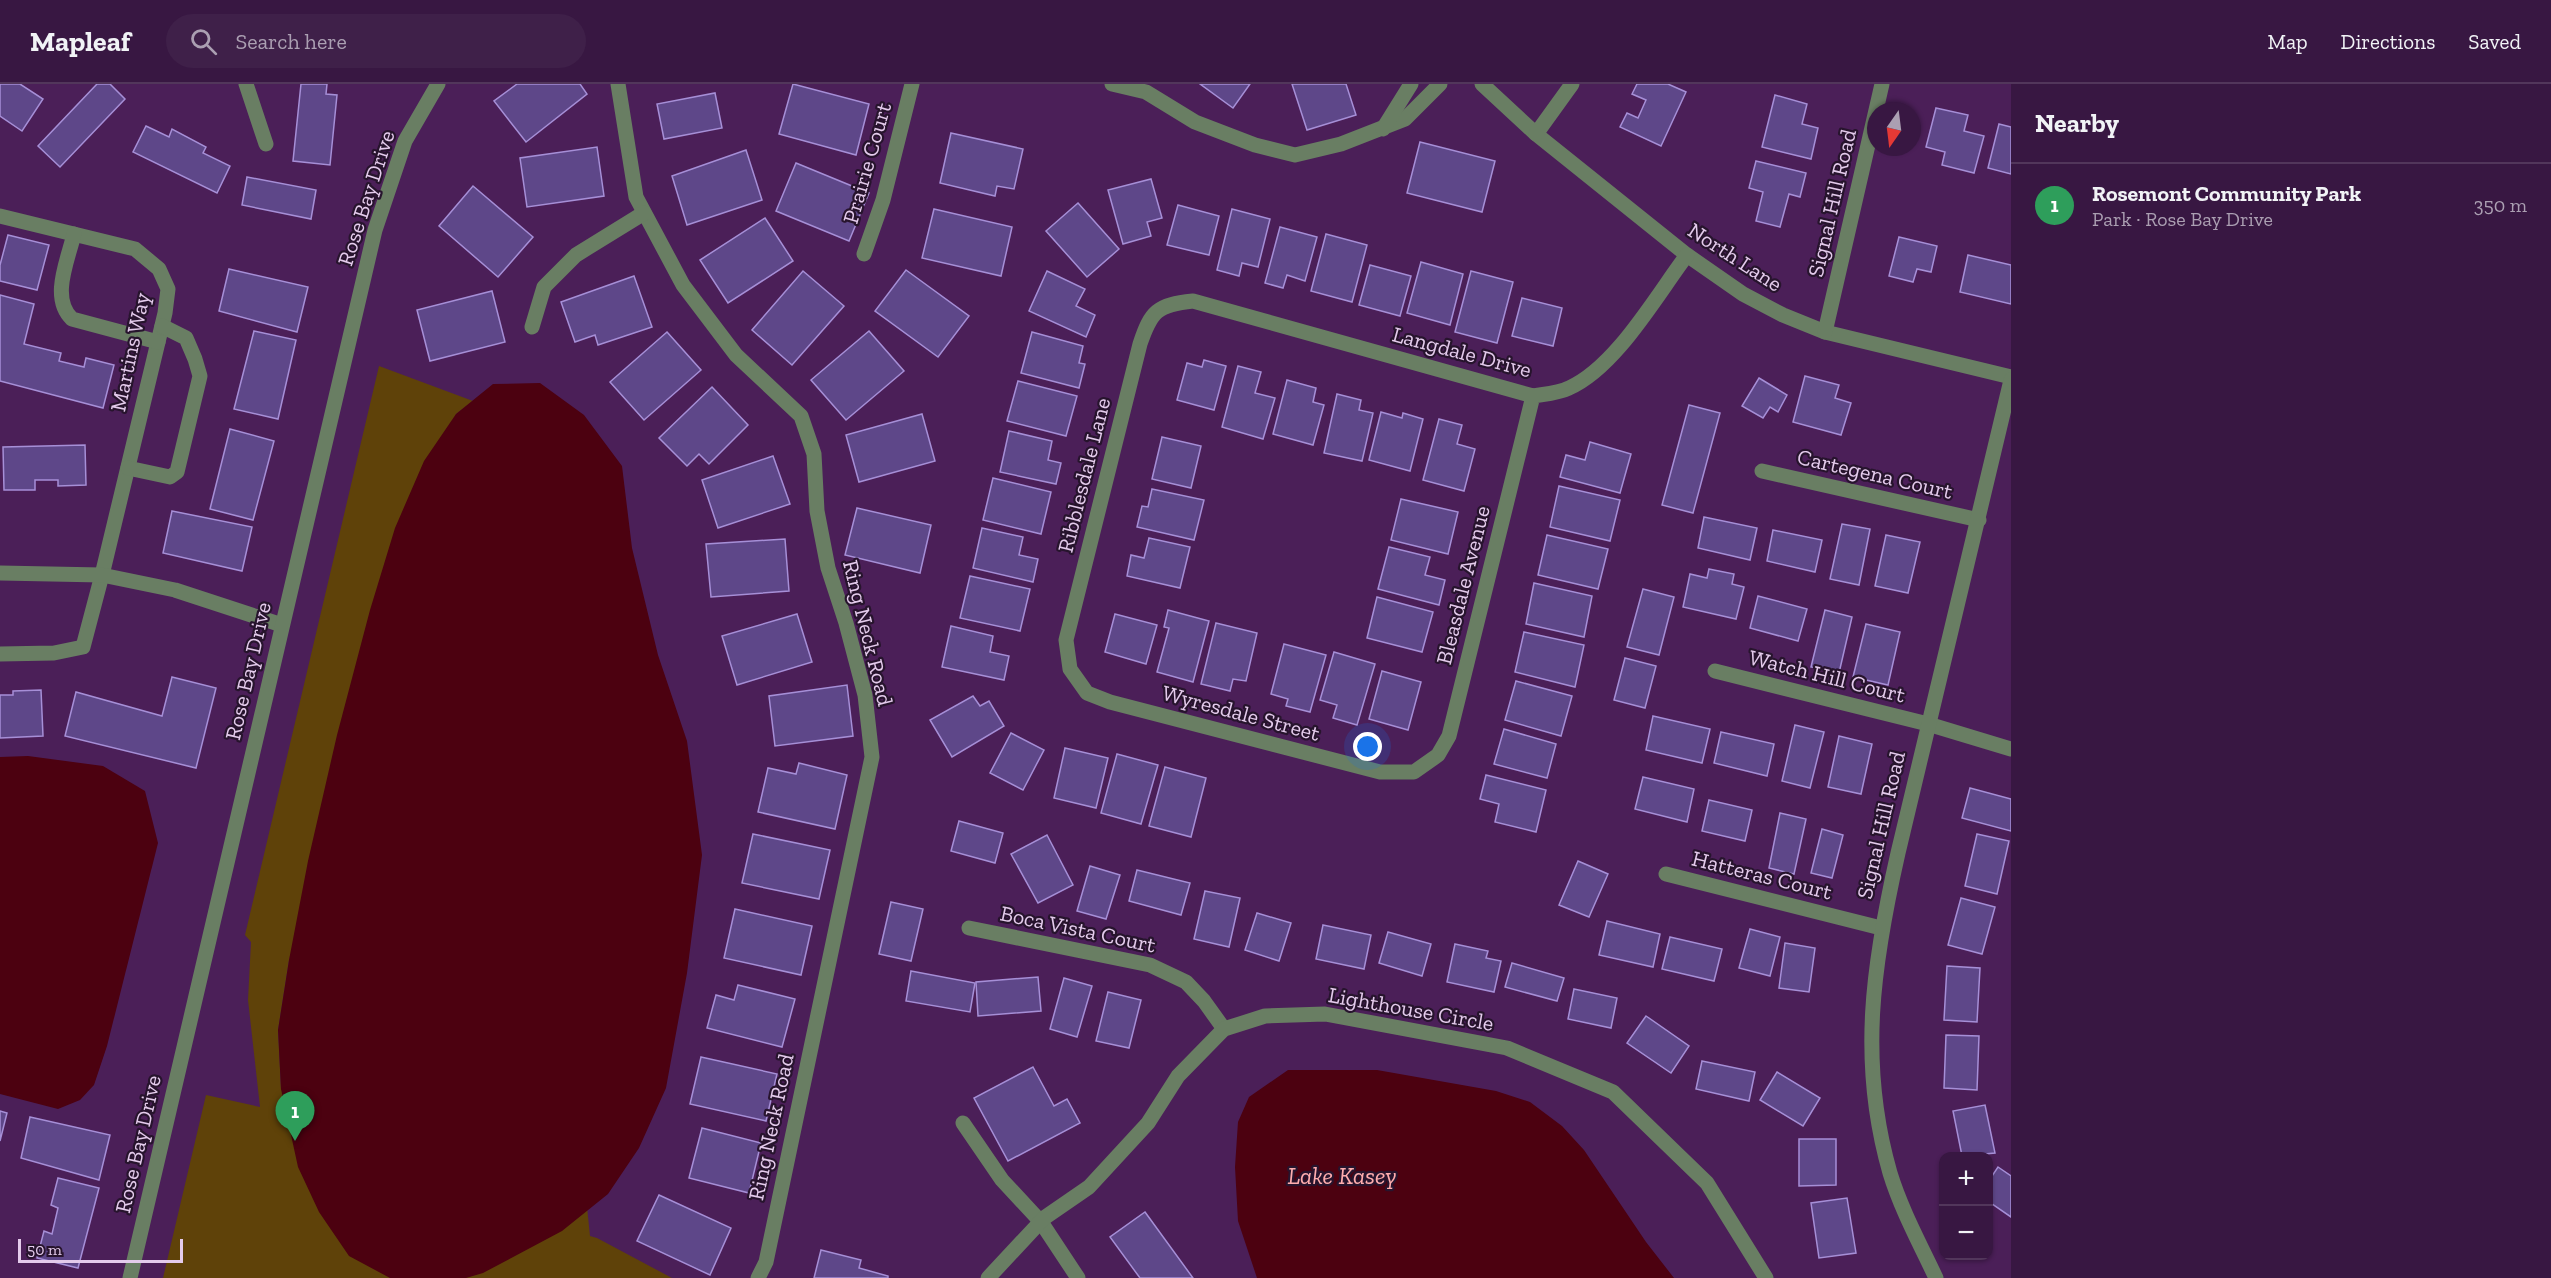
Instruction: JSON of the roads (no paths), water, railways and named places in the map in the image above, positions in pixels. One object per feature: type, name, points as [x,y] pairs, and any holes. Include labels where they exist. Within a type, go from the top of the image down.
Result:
[{"type":"street","points":[[246,84],[266,144]]},
{"type":"street","name":"Rose Bay Drive","points":[[130,1278],[375,230],[405,141],[438,84]]},
{"type":"street","name":"Ring Neck Road","points":[[618,84],[636,197],[682,285],[736,355],[801,416],[814,454],[817,511],[828,568],[846,623],[864,695],[872,757],[766,1262],[758,1278]]},
{"type":"street","name":"Prairie Court","points":[[864,254],[883,200],[912,84]]},
{"type":"street","points":[[1112,84],[1146,92],[1195,122],[1255,145],[1295,155],[1341,144],[1405,119],[1440,84]]},
{"type":"street","points":[[1383,129],[1411,84]]},
{"type":"street","name":"North Lane","points":[[1482,84],[1536,134],[1687,255],[1743,294],[1783,315],[1826,332],[2011,378]]},
{"type":"street","points":[[1536,134],[1572,84]]},
{"type":"street","name":"Signal Hill Road","points":[[1826,332],[1882,84]]},
{"type":"street","points":[[532,327],[544,287],[576,255],[644,213]]},
{"type":"street","name":"Martins Way","points":[[0,216],[135,249],[159,269],[168,289],[162,326],[83,646],[54,653],[0,654]]},
{"type":"street","points":[[74,234],[60,300],[64,312],[72,319],[158,342]]},
{"type":"street","name":"Langdale Drive","points":[[1170,304],[1193,301],[1533,396],[1568,388],[1594,372],[1619,348],[1687,255]]},
{"type":"street","name":"Ribblesdale Lane","points":[[1070,669],[1066,640],[1140,344],[1149,318],[1170,304]]},
{"type":"street","points":[[128,468],[170,477],[177,472],[200,376],[186,338],[162,326]]},
{"type":"street","name":"Signal Hill Road","points":[[1936,1278],[1891,1176],[1880,1128],[1872,1066],[1874,975],[1881,928],[2011,378]]},
{"type":"street","name":"Bleasdale Avenue","points":[[1414,772],[1438,755],[1449,736],[1533,396]]},
{"type":"street","name":"Cartegena Court","points":[[1762,471],[1978,520]]},
{"type":"street","points":[[0,573],[102,575],[175,590],[282,625]]},
{"type":"street","name":"Wyresdale Street","points":[[1070,669],[1087,693],[1110,702],[1380,772],[1414,772]]},
{"type":"street","name":"Watch Hill Court","points":[[1715,671],[1928,724],[2011,749]]},
{"type":"street","name":"Hatteras Court","points":[[1666,874],[1881,928]]},
{"type":"street","name":"Boca Vista Court","points":[[969,928],[1150,965],[1186,982],[1224,1029]]},
{"type":"street","name":"Lighthouse Circle","points":[[988,1278],[1041,1222],[1089,1187],[1148,1123],[1178,1076],[1224,1029],[1264,1016],[1325,1014],[1507,1048],[1613,1092],[1707,1183],[1766,1278]]},
{"type":"street","points":[[963,1123],[1002,1180],[1041,1222],[1078,1278]]},
{"type":"water","points":[[540,383],[584,415],[622,466],[632,548],[658,655],[687,741],[702,855],[687,973],[666,1088],[639,1148],[608,1194],[562,1231],[483,1273],[466,1278],[390,1278],[349,1256],[319,1212],[298,1167],[281,1089],[278,1030],[289,960],[308,861],[337,735],[370,610],[395,528],[424,461],[456,414],[493,384]]},
{"type":"water","points":[[28,756],[103,766],[145,791],[158,843],[107,1046],[94,1085],[80,1100],[58,1109],[0,1094],[0,757]]},
{"type":"water","name":"Lake Kasey","points":[[1288,1070],[1377,1070],[1496,1091],[1530,1102],[1562,1126],[1584,1150],[1646,1242],[1674,1278],[1257,1278],[1238,1221],[1235,1167],[1238,1122],[1249,1097]]},
{"type":"place","name":"Rosemont Community Park","points":[[295,1141]]}]
